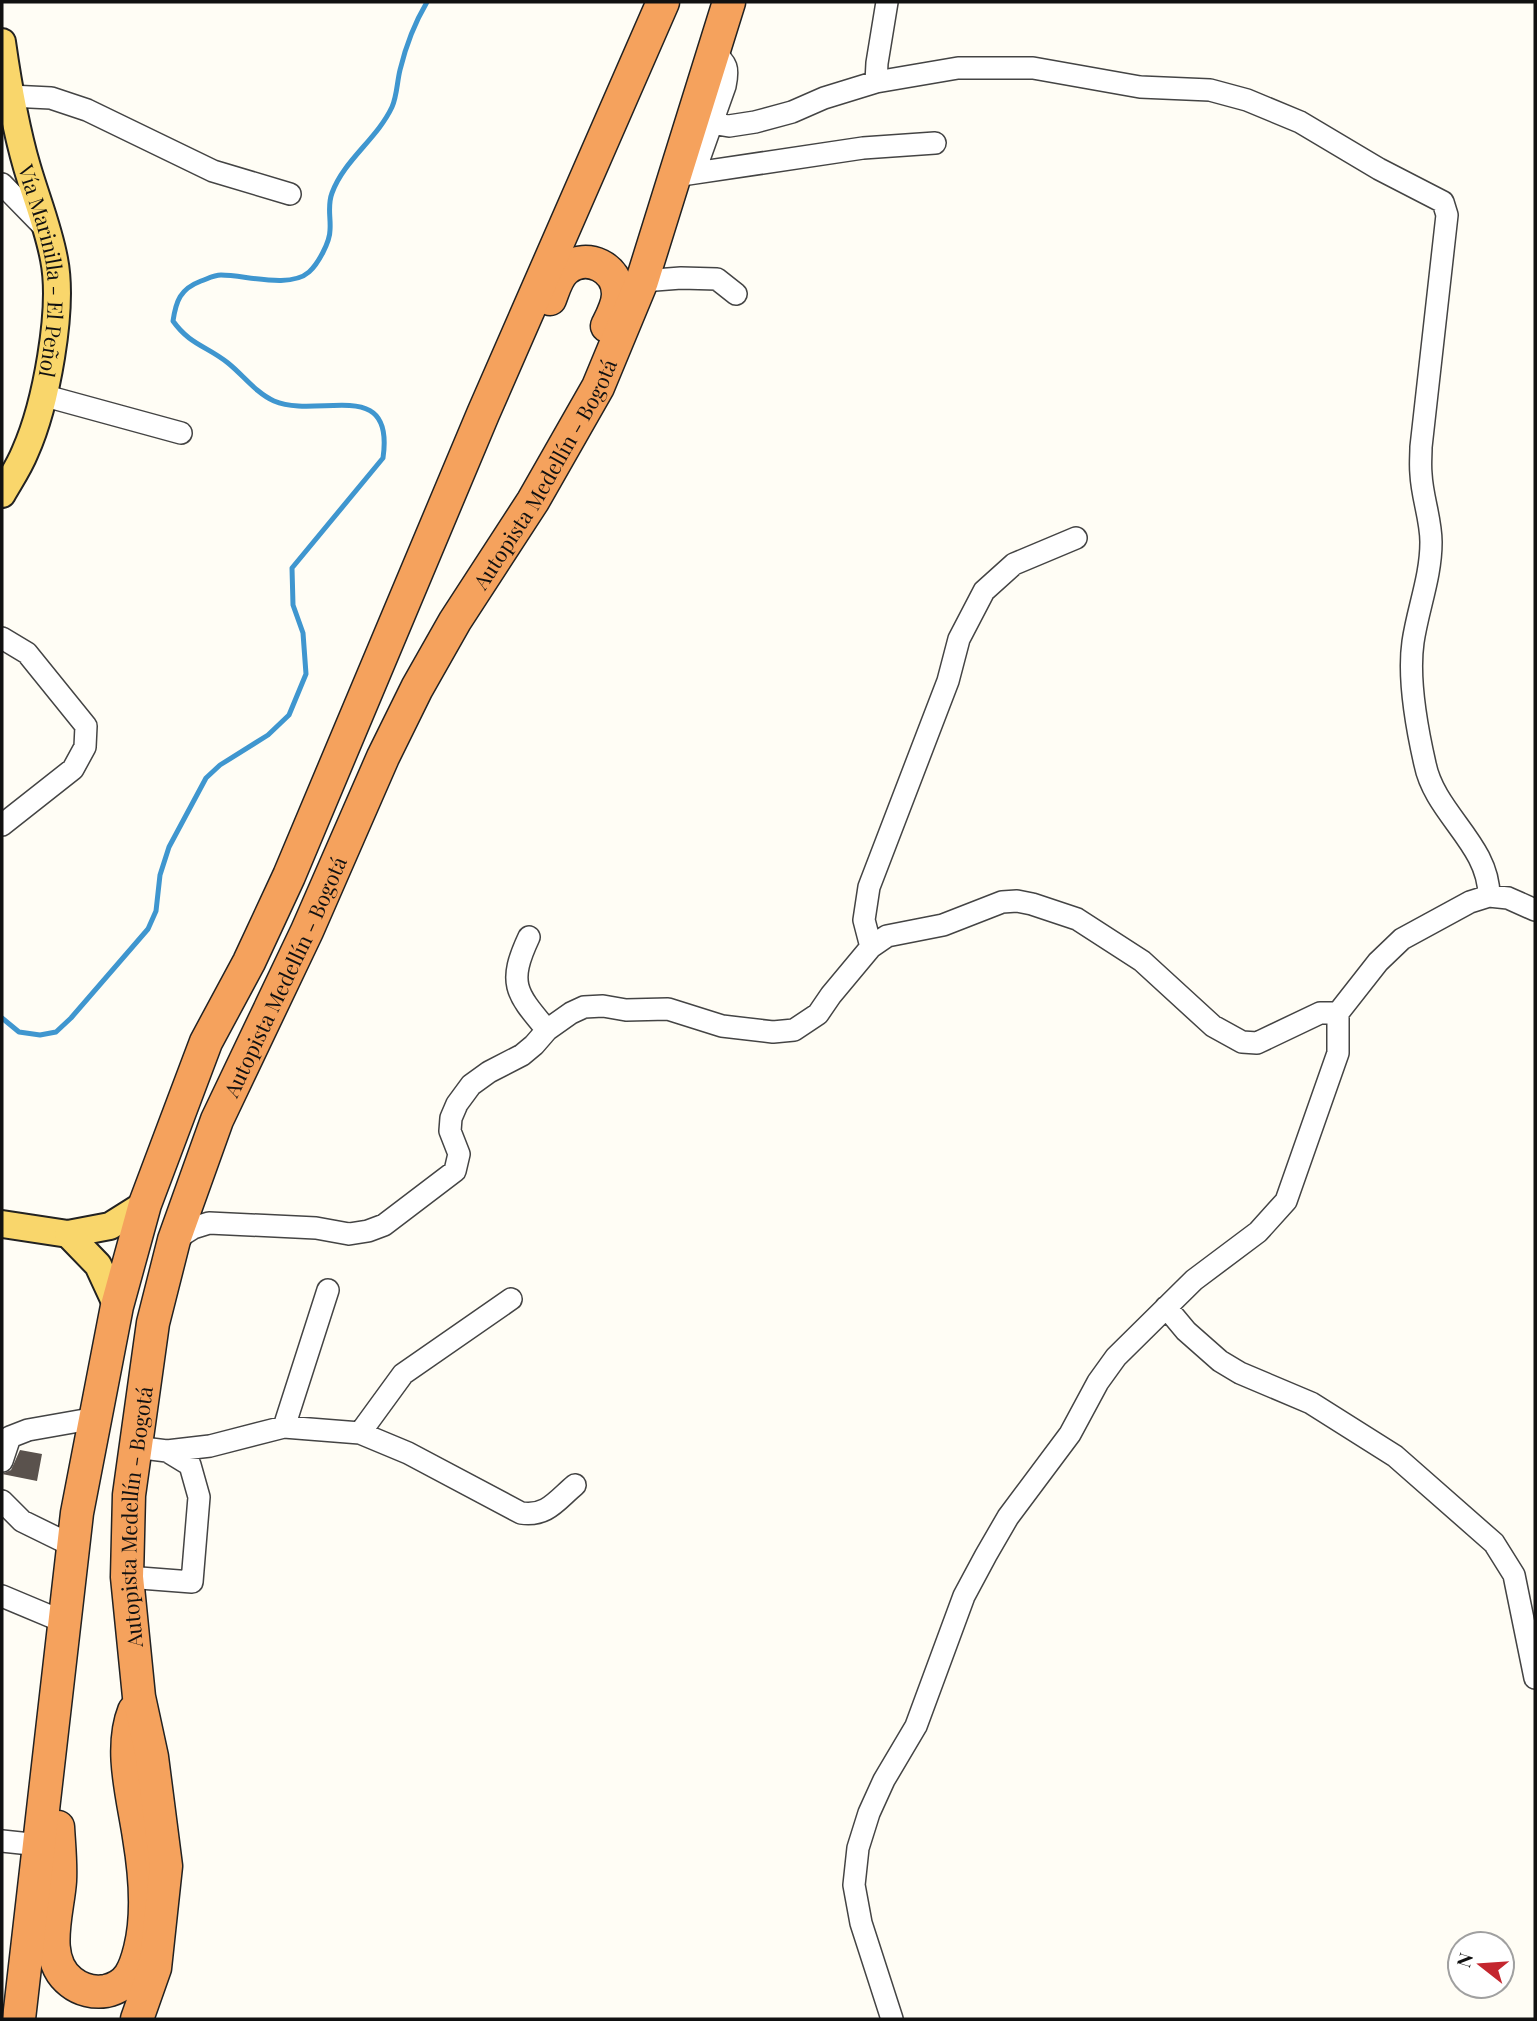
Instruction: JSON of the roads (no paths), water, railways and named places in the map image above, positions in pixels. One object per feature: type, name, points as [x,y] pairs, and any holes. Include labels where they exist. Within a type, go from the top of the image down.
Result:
[{"type":"highway","name":"Autopista Medellín - Bogotá","points":[[19,2019],[13,1986],[40,1845],[77,1513],[117,1306],[145,1204],[206,1042],[249,962],[289,876],[483,414],[663,2]]},
{"type":"highway","name":"Autopista Medellín - Bogotá","points":[[137,2019],[155,1968],[166,1866],[152,1757],[139,1698],[127,1577],[129,1495],[153,1323],[174,1240],[217,1120],[307,932],[383,757],[417,688],[455,621],[533,501],[597,387],[642,281],[729,2]]},
{"type":"highway","points":[[483,414],[510,391],[559,277],[573,264],[589,261],[602,265],[611,273],[617,285],[615,309],[583,380],[534,465],[533,501]]},
{"type":"highway","points":[[47,1772],[56,1797],[58,1817],[60,1879],[54,1948],[56,1961],[61,1973],[74,1985],[84,1990],[110,1990],[135,1972],[144,1919],[145,1881],[132,1800],[127,1729],[139,1698]]},
{"type":"main road","name":"Vía Marinilla - El Peñol","points":[[2,42],[10,96],[26,165],[48,230],[58,288],[58,315],[42,395],[26,450],[2,494]]},
{"type":"main road","points":[[2,1224],[68,1234],[110,1226],[145,1204]]},
{"type":"main road","points":[[68,1234],[98,1265],[117,1306]]},
{"type":"street","points":[[876,82],[887,2]]},
{"type":"street","points":[[675,176],[698,162],[727,74],[726,64],[715,52]]},
{"type":"street","points":[[711,123],[729,126],[792,113],[824,98],[876,82],[958,68],[1033,68],[1140,87],[1210,90],[1247,100],[1300,122],[1378,169],[1443,202],[1447,215],[1420,475],[1431,540],[1430,570],[1413,641],[1410,668],[1425,768],[1434,790],[1481,858],[1489,880],[1489,896]]},
{"type":"street","points":[[10,96],[51,98],[87,110],[213,171],[290,194]]},
{"type":"street","points":[[675,176],[863,148],[935,143]]},
{"type":"street","points":[[2,184],[48,230]]},
{"type":"street","points":[[642,281],[717,279],[736,294]]},
{"type":"street","points":[[42,395],[181,433]]},
{"type":"street","points":[[871,947],[864,920],[869,887],[948,681],[959,639],[984,591],[1014,564],[1076,538]]},
{"type":"street","points":[[2,638],[27,653],[86,726],[85,747],[73,769],[2,825]]},
{"type":"street","points":[[892,2019],[861,1923],[854,1885],[859,1848],[869,1813],[884,1780],[916,1726],[964,1596],[1008,1517],[1070,1434],[1098,1382],[1116,1357],[1194,1280],[1258,1233],[1286,1201],[1338,1053],[1338,1013],[1378,962],[1402,939],[1448,913],[1489,896],[1508,898],[1535,910]]},
{"type":"street","points":[[174,1240],[193,1228],[209,1223],[316,1228],[349,1234],[384,1225],[454,1171],[459,1154],[450,1131],[451,1118],[457,1104],[471,1085],[522,1055],[547,1030],[571,1013],[584,1007],[603,1006],[626,1010],[668,1009],[722,1026],[773,1032],[794,1030],[818,1014],[871,947],[887,936],[943,925],[1002,902],[1017,901],[1077,919],[1142,961],[1213,1026],[1242,1042],[1257,1043],[1320,1013],[1338,1013]]},
{"type":"street","points":[[529,937],[516,969],[516,981],[526,1005],[547,1030]]},
{"type":"street","points":[[284,1427],[328,1290]]},
{"type":"street","points":[[360,1433],[403,1374],[511,1299]]},
{"type":"street","points":[[1166,1307],[1186,1331],[1220,1361],[1240,1373],[1311,1403],[1395,1456],[1494,1544],[1514,1576],[1535,1678]]},
{"type":"street","points":[[2,1461],[10,1437],[28,1430],[96,1418]]},
{"type":"street","points":[[135,1447],[167,1451],[210,1446],[284,1427],[360,1433],[408,1453],[522,1513],[545,1512],[575,1485]]},
{"type":"street","points":[[127,1577],[192,1582],[199,1497],[190,1465],[167,1451]]},
{"type":"street","points":[[2,1501],[22,1521],[73,1546]]},
{"type":"street","points":[[2,1596],[64,1622]]},
{"type":"street","points":[[2,1841],[40,1845]]},
{"type":"waterway","points":[[2,1018],[19,1032],[40,1035],[56,1032],[71,1018],[148,929],[156,911],[160,875],[169,847],[206,778],[220,765],[268,735],[289,715],[306,674],[303,633],[293,605],[292,568],[383,458],[384,432],[377,417],[365,408],[292,406],[267,398],[228,363],[179,329],[173,321],[174,314],[178,302],[188,288],[213,276],[291,280],[309,272],[328,240],[329,207],[337,181],[386,119],[395,98],[408,43],[427,2]]}]
